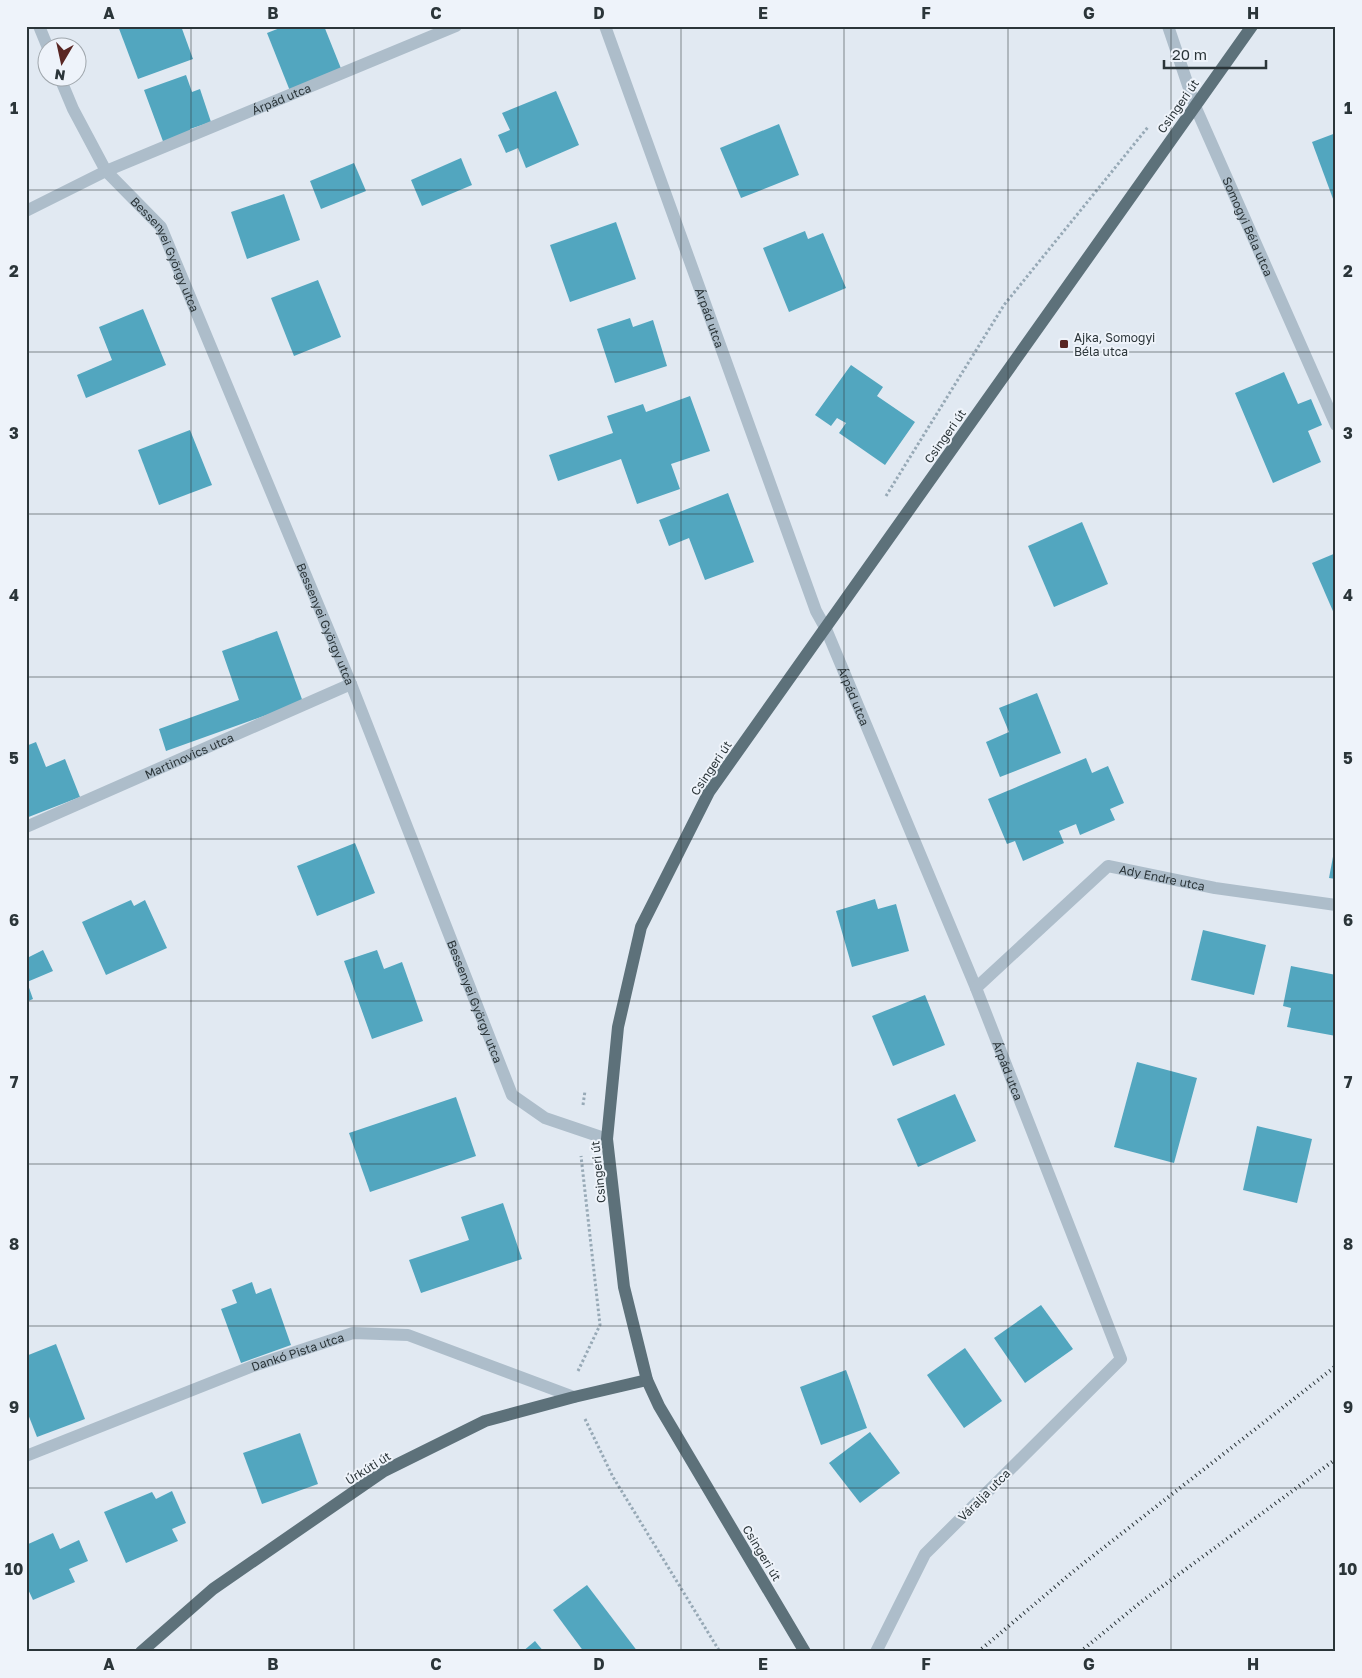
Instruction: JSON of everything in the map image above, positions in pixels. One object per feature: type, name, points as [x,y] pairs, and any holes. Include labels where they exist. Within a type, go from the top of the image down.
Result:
[{"type":"main road","name":"Csingeri út","points":[[805,1652],[659,1406],[646,1380],[624,1287],[607,1139],[618,1027],[641,927],[709,792],[1252,26]]},
{"type":"main road","name":"Úrkúti út","points":[[141,1652],[213,1589],[384,1472],[485,1421],[646,1380]]},
{"type":"street","points":[[39,26],[44,38]]},
{"type":"street","name":"Árpád utca","points":[[26,211],[106,171],[456,26]]},
{"type":"street","name":"Árpád utca","points":[[605,26],[816,611],[826,629],[976,988],[1121,1359]]},
{"type":"street","name":"Somogyi Béla utca","points":[[1168,26],[1195,106],[1336,425]]},
{"type":"street","name":"Bessenyei György utca","points":[[64,88],[73,109],[106,171],[161,227],[351,684],[512,1095],[545,1118],[607,1139]]},
{"type":"street","name":"Martinovics utca","points":[[26,827],[351,684]]},
{"type":"street","name":"Ady Endre utca","points":[[976,988],[1108,866],[1216,888],[1336,905]]},
{"type":"street","name":"Dankó Pista utca","points":[[26,1456],[253,1366],[353,1332],[408,1335],[574,1397]]},
{"type":"street","name":"Váralja utca","points":[[876,1652],[925,1554],[1121,1359]]},
{"type":"path","points":[[884,500],[1004,305],[1150,124]]},
{"type":"path","points":[[586,1085],[578,1129],[600,1325],[576,1373],[574,1397],[613,1477],[720,1652]]},
{"type":"building","points":[[118,26],[181,26],[193,59],[138,79]]},
{"type":"building","points":[[285,26],[324,26],[342,71],[290,91],[267,33]]},
{"type":"building","points":[[186,75],[192,92],[200,89],[211,122],[190,129],[192,134],[164,144],[144,90]]},
{"type":"building","points":[[556,91],[579,145],[526,168],[518,148],[506,153],[498,135],[510,130],[502,113]]},
{"type":"building","points":[[779,124],[799,175],[741,198],[720,148]]},
{"type":"building","points":[[1336,133],[1336,207],[1312,142]]},
{"type":"building","points":[[461,158],[472,185],[422,206],[411,180]]},
{"type":"building","points":[[354,163],[366,191],[321,209],[310,181]]},
{"type":"building","points":[[284,194],[300,240],[247,259],[231,212]]},
{"type":"building","points":[[616,222],[636,279],[570,302],[550,245]]},
{"type":"building","points":[[805,231],[808,239],[823,233],[846,288],[789,312],[763,248]]},
{"type":"building","points":[[318,280],[341,337],[294,356],[271,298]]},
{"type":"building","points":[[143,309],[166,365],[86,398],[77,375],[112,360],[99,327]]},
{"type":"building","points":[[630,318],[633,327],[653,320],[667,366],[615,383],[597,329]]},
{"type":"building","points":[[851,365],[883,387],[877,396],[915,422],[885,465],[839,433],[846,423],[837,418],[831,426],[815,415]]},
{"type":"building","points":[[1284,372],[1298,404],[1311,399],[1322,425],[1308,431],[1321,462],[1273,483],[1235,393]]},
{"type":"building","points":[[690,396],[710,451],[671,464],[680,489],[637,504],[621,459],[558,481],[549,455],[613,433],[607,416],[643,404],[646,412]]},
{"type":"building","points":[[190,430],[212,485],[159,505],[138,450]]},
{"type":"building","points":[[728,493],[754,562],[705,580],[689,538],[669,546],[659,520]]},
{"type":"building","points":[[1082,522],[1108,584],[1054,607],[1028,546]]},
{"type":"building","points":[[1336,553],[1336,618],[1312,563]]},
{"type":"building","points":[[277,631],[303,702],[166,751],[159,729],[239,700],[222,651]]},
{"type":"building","points":[[1037,693],[1061,753],[1000,777],[986,742],[1009,732],[999,708]]},
{"type":"building","points":[[36,742],[46,767],[65,759],[80,797],[26,818],[26,746]]},
{"type":"building","points":[[1086,758],[1092,773],[1108,766],[1124,803],[1110,809],[1115,820],[1080,835],[1076,824],[1059,831],[1064,843],[1023,861],[1015,841],[1007,844],[988,799]]},
{"type":"building","points":[[355,843],[375,893],[317,916],[297,866]]},
{"type":"building","points":[[1336,846],[1336,879],[1329,878]]},
{"type":"building","points":[[875,899],[878,909],[896,904],[909,951],[852,967],[836,911]]},
{"type":"building","points":[[131,900],[134,906],[145,900],[167,948],[106,975],[82,922]]},
{"type":"building","points":[[1203,930],[1266,945],[1254,995],[1191,980]]},
{"type":"building","points":[[26,949],[29,957],[43,950],[53,971],[27,982],[33,999],[26,1002]]},
{"type":"building","points":[[377,950],[384,969],[402,962],[423,1021],[372,1039],[344,961]]},
{"type":"building","points":[[1291,966],[1336,975],[1336,1036],[1287,1027],[1291,1008],[1283,1006]]},
{"type":"building","points":[[925,995],[945,1045],[893,1066],[872,1016]]},
{"type":"building","points":[[1137,1062],[1197,1078],[1174,1163],[1114,1147]]},
{"type":"building","points":[[955,1094],[976,1141],[918,1167],[897,1119]]},
{"type":"building","points":[[456,1097],[476,1156],[370,1192],[349,1133]]},
{"type":"building","points":[[1257,1126],[1312,1139],[1297,1203],[1243,1190]]},
{"type":"building","points":[[503,1203],[522,1259],[421,1293],[409,1260],[469,1240],[461,1217]]},
{"type":"building","points":[[252,1282],[256,1294],[271,1288],[291,1345],[241,1363],[221,1309],[237,1303],[232,1290]]},
{"type":"building","points":[[1041,1305],[1073,1349],[1025,1383],[994,1338]]},
{"type":"building","points":[[56,1344],[85,1419],[37,1437],[26,1409],[26,1356]]},
{"type":"building","points":[[965,1348],[1002,1401],[964,1428],[927,1375]]},
{"type":"building","points":[[846,1370],[867,1428],[821,1445],[800,1387]]},
{"type":"building","points":[[870,1432],[900,1473],[860,1503],[829,1463]]},
{"type":"building","points":[[300,1433],[318,1484],[262,1504],[243,1453]]},
{"type":"building","points":[[172,1491],[186,1523],[172,1529],[178,1541],[126,1563],[104,1512],[152,1492],[156,1499]]},
{"type":"building","points":[[53,1533],[60,1549],[79,1540],[88,1561],[69,1569],[75,1582],[33,1600],[26,1585],[26,1545]]},
{"type":"building","points":[[587,1585],[638,1652],[584,1652],[553,1610]]},
{"type":"building","points":[[535,1641],[544,1652],[522,1652]]},
{"type":"railway","points":[[978,1652],[1075,1570],[1336,1366]]},
{"type":"railway","points":[[1080,1652],[1141,1602],[1336,1459]]},
{"type":"place","name":"Ajka, Somogyi Béla utca","points":[[1064,344]]}]
